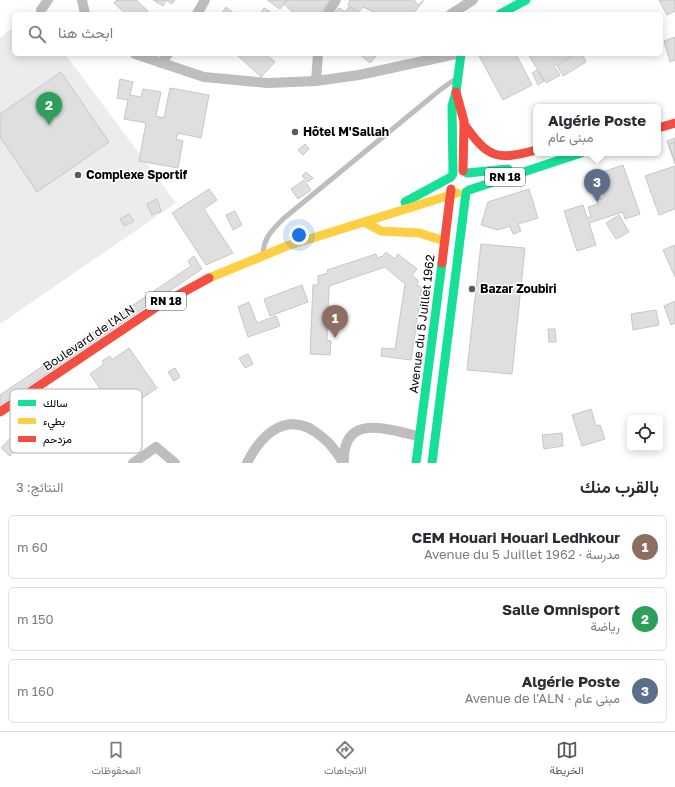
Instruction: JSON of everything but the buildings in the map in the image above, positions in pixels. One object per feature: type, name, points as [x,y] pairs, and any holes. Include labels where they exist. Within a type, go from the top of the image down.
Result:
[{"type":"main road","points":[[504,12],[526,0]]},
{"type":"main road","points":[[459,192],[450,185],[452,176],[452,106],[456,92],[461,56]]},
{"type":"main road","points":[[433,462],[459,192],[472,181],[465,172],[462,103],[456,92]]},
{"type":"main road","points":[[661,127],[675,123]]},
{"type":"main road","points":[[464,124],[483,149],[491,154],[500,157],[510,157],[533,151]]},
{"type":"main road","name":"RN 18","points":[[351,228],[572,156]]},
{"type":"main road","name":"RN 18","points":[[465,172],[541,166]]},
{"type":"main road","points":[[452,176],[465,172]]},
{"type":"main road","name":"RN 18","points":[[351,228],[407,201],[452,176]]},
{"type":"main road","name":"Avenue du 5 Juillet 1962","points":[[416,463],[445,241],[459,192]]},
{"type":"main road","points":[[366,222],[381,231],[419,233],[445,241]]},
{"type":"main road","name":"Boulevard de l'ALN","points":[[34,389],[158,306],[218,273],[263,254],[351,228]]},
{"type":"main road","name":"Boulevard de l'ALN","points":[[0,412],[10,405]]},
{"type":"street","points":[[41,10],[48,0]]},
{"type":"street","points":[[82,0],[85,12]]},
{"type":"street","points":[[198,12],[205,0]]},
{"type":"street","points":[[327,12],[336,0]]},
{"type":"street","points":[[454,12],[473,0]]},
{"type":"street","points":[[140,56],[160,64],[204,77],[244,82],[268,83],[316,81],[359,75],[404,67],[431,56]]},
{"type":"street","points":[[160,64],[166,56]]},
{"type":"street","points":[[316,81],[318,56]]},
{"type":"street","points":[[247,463],[253,451],[267,435],[280,427],[291,423],[304,425],[318,434],[336,450],[343,463]]},
{"type":"street","points":[[343,463],[344,449],[350,437],[361,429],[372,427],[419,436]]},
{"type":"street","points":[[133,463],[156,448],[175,463]]},
{"type":"lane","points":[[263,254],[264,243],[270,231],[440,90],[457,78]]},
{"type":"shaded area","name":"Complexe Sportif","points":[[12,29],[12,56],[66,56],[176,203],[0,324],[0,38]]},
{"type":"traffic: fast","points":[[504,12],[526,0]]},
{"type":"traffic: fast","points":[[453,174],[452,106],[456,92],[461,56]]},
{"type":"traffic: fast","points":[[469,190],[572,156]]},
{"type":"traffic: fast","points":[[467,173],[508,169]]},
{"type":"traffic: fast","points":[[405,202],[451,177]]},
{"type":"traffic: fast","points":[[432,463],[466,192]]},
{"type":"traffic: fast","points":[[416,463],[442,263]]},
{"type":"traffic: slow","points":[[209,278],[287,246],[457,193]]},
{"type":"traffic: slow","points":[[366,223],[381,231],[419,233],[445,241]]},
{"type":"traffic: jam","points":[[456,92],[464,121],[463,171]]},
{"type":"traffic: jam","points":[[661,127],[675,123]]},
{"type":"traffic: jam","points":[[464,124],[480,144],[494,154],[502,156],[533,151]]},
{"type":"traffic: jam","points":[[442,263],[451,189]]},
{"type":"traffic: jam","points":[[34,389],[158,306],[209,278]]},
{"type":"traffic: jam","points":[[0,412],[10,405]]},
{"type":"place","name":"Salle Omnisport","points":[[49,125]]},
{"type":"place","name":"Hôtel M'Sallah","points":[[295,132]]},
{"type":"place","name":"Complexe Sportif","points":[[78,175]]},
{"type":"place","name":"Algérie Poste","points":[[597,202]]},
{"type":"place","name":"Bazar Zoubiri","points":[[472,289]]},
{"type":"place","name":"CEM Houari Houari Ledhkour","points":[[335,338]]}]
